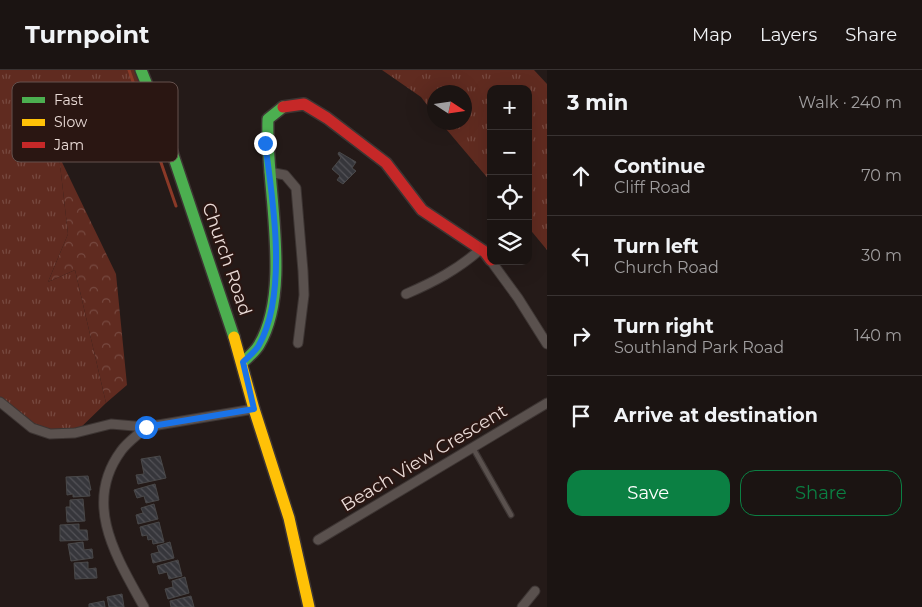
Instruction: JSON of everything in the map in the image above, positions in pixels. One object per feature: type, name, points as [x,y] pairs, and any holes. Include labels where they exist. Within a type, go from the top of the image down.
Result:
[{"type":"street","name":"Church Road","points":[[141,70],[146,82]]},
{"type":"street","points":[[243,362],[258,346],[272,313],[276,251],[265,143],[268,119],[283,107],[304,104],[327,118],[386,163],[422,210],[481,250],[487,257]]},
{"type":"street","name":"Church Road","points":[[175,162],[243,362],[254,409],[289,518],[309,607]]},
{"type":"street","points":[[269,172],[285,175],[296,188],[304,279],[298,343]]},
{"type":"street","points":[[406,294],[460,268],[481,250]]},
{"type":"street","points":[[494,265],[518,298],[547,344]]},
{"type":"street","points":[[0,402],[32,428],[50,434],[75,433],[111,424],[146,427],[254,409]]},
{"type":"street","name":"Beach View Crescent","points":[[318,540],[547,403]]},
{"type":"street","points":[[144,607],[109,538],[103,510],[106,478],[121,450],[146,427]]},
{"type":"street","points":[[522,607],[535,591]]},
{"type":"lane","points":[[473,448],[512,515]]},
{"type":"green space","points":[[0,70],[138,70],[143,82],[12,82],[12,162],[60,162],[68,234],[48,282],[75,270],[106,403],[75,433],[32,428],[0,402]]},
{"type":"green space","points":[[382,70],[534,70],[547,84],[547,250],[532,232],[532,85],[487,85],[487,177],[447,130],[472,130],[472,85],[427,85],[427,105],[421,97]]},
{"type":"green space","points":[[60,162],[62,162],[116,274],[127,385],[106,403],[75,270],[48,282],[68,234]]},
{"type":"building","points":[[339,152],[356,162],[352,168],[356,171],[343,184],[337,180],[340,176],[332,169],[341,158],[338,154]]},
{"type":"building","points":[[160,456],[166,478],[138,484],[136,475],[144,474],[141,459]]},
{"type":"building","points":[[88,476],[91,490],[89,490],[90,496],[73,497],[73,494],[67,495],[66,477]]},
{"type":"building","points":[[155,484],[159,500],[146,503],[144,496],[137,498],[134,490]]},
{"type":"building","points":[[83,499],[85,521],[67,522],[66,507],[70,507],[70,500]]},
{"type":"building","points":[[154,504],[158,519],[138,524],[136,515],[143,513],[141,508]]},
{"type":"building","points":[[159,522],[164,542],[153,544],[152,539],[148,540],[147,535],[142,536],[140,527]]},
{"type":"building","points":[[79,524],[79,530],[87,530],[88,540],[60,541],[60,525]]},
{"type":"building","points":[[83,542],[84,550],[92,549],[93,558],[71,561],[68,544]]},
{"type":"building","points":[[170,542],[174,558],[153,563],[151,554],[159,552],[157,546]]},
{"type":"building","points":[[178,560],[182,576],[169,579],[167,572],[159,574],[157,566]]},
{"type":"building","points":[[88,562],[88,569],[96,568],[97,578],[75,579],[74,563]]},
{"type":"building","points":[[185,577],[189,593],[168,599],[165,589],[173,587],[172,581]]},
{"type":"building","points":[[122,594],[124,607],[109,607],[107,597]]},
{"type":"building","points":[[191,596],[194,607],[171,607],[170,601]]},
{"type":"building","points":[[104,601],[105,607],[89,607],[89,604]]},
{"type":"waterway","points":[[129,70],[133,82]]},
{"type":"waterway","points":[[161,162],[176,206]]},
{"type":"traffic: fast","points":[[141,70],[146,82]]},
{"type":"traffic: fast","points":[[243,362],[259,345],[269,322],[274,295],[276,266],[275,235],[268,145],[268,119],[283,107]]},
{"type":"traffic: fast","points":[[175,162],[234,337]]},
{"type":"traffic: slow","points":[[234,337],[254,409],[289,518],[309,607]]},
{"type":"traffic: jam","points":[[283,107],[304,104],[327,118],[386,163],[422,210],[487,255]]},
{"type":"route","points":[[146,427],[254,409],[243,362],[258,346],[272,313],[276,251],[265,143]]}]
